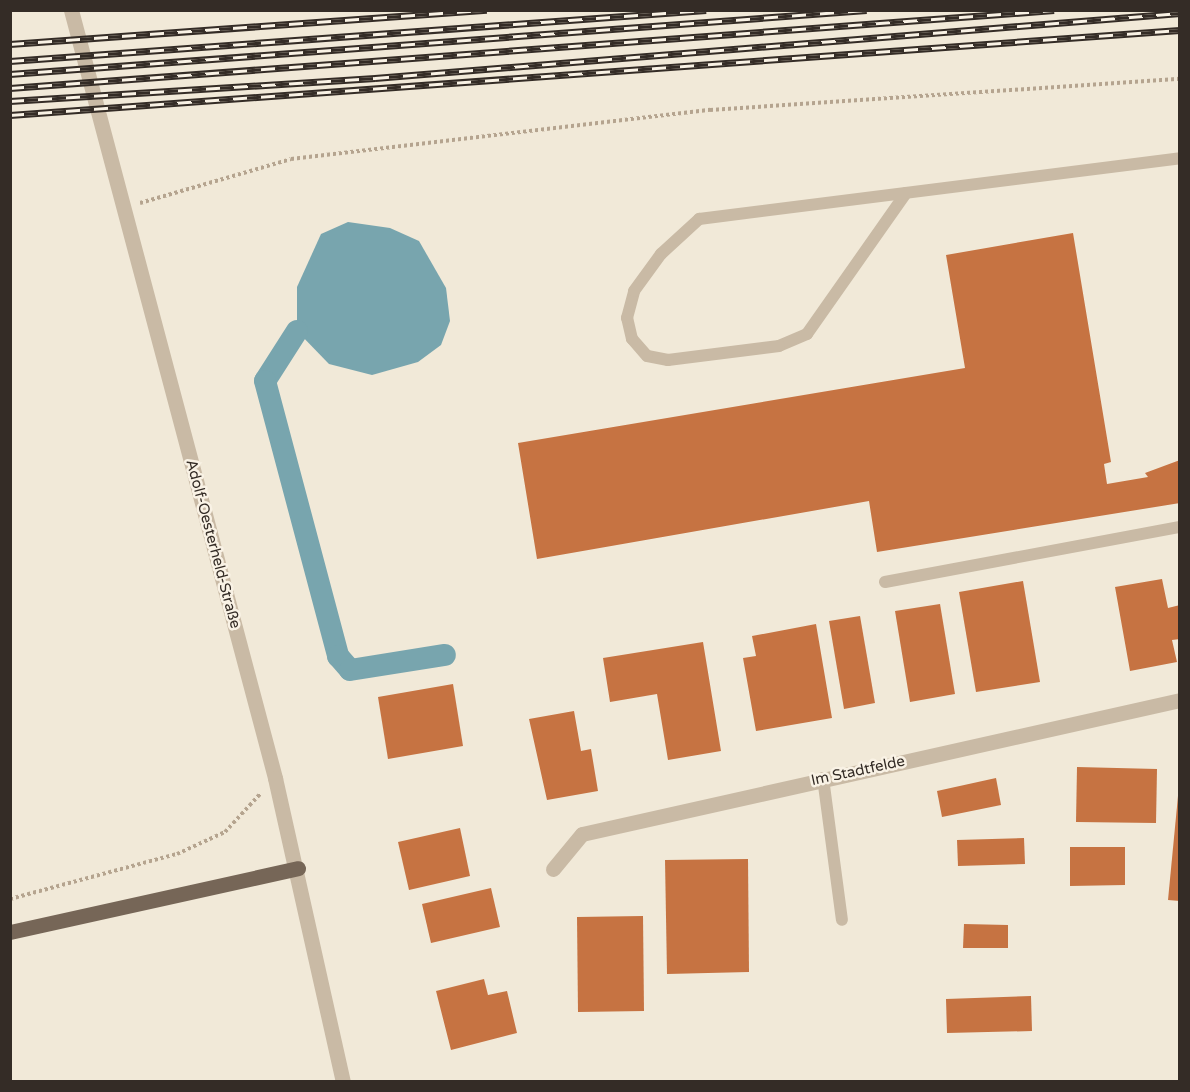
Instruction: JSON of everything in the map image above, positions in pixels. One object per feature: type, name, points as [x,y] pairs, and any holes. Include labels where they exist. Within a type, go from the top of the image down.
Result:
[{"type":"main road","points":[[10,932],[298,868]]},
{"type":"street","name":"Adolf-Oesterheld-Straße","points":[[71,10],[298,868],[343,1082]]},
{"type":"street","name":"Im Stadtfelde","points":[[553,869],[582,834],[823,778],[1179,700]]},
{"type":"lane","points":[[906,193],[807,334],[779,346],[668,360],[647,356],[632,339],[627,318],[634,291],[661,254],[699,219],[1179,158]]},
{"type":"lane","points":[[885,582],[1179,527]]},
{"type":"lane","points":[[823,778],[842,920]]},
{"type":"path","points":[[142,203],[291,159],[710,110],[1179,79]]},
{"type":"path","points":[[10,899],[177,854],[225,832],[275,778]]},
{"type":"water","points":[[348,222],[390,228],[419,241],[446,288],[450,321],[441,345],[418,362],[372,375],[329,364],[297,331],[297,287],[321,234]]},
{"type":"building","points":[[1073,233],[1111,462],[1104,464],[1107,484],[1148,477],[1145,473],[1180,460],[1180,503],[877,552],[869,501],[537,559],[518,443],[965,368],[946,255]]},
{"type":"building","points":[[1162,579],[1168,608],[1180,605],[1180,639],[1172,640],[1177,662],[1130,671],[1115,587]]},
{"type":"building","points":[[1023,581],[1040,682],[976,692],[959,592]]},
{"type":"building","points":[[940,604],[955,694],[910,702],[895,611]]},
{"type":"building","points":[[860,616],[875,703],[844,709],[829,621]]},
{"type":"building","points":[[816,624],[832,718],[756,731],[743,658],[756,656],[752,636]]},
{"type":"building","points":[[703,642],[721,751],[668,760],[657,694],[610,702],[603,658]]},
{"type":"building","points":[[453,684],[463,746],[388,759],[378,697]]},
{"type":"building","points":[[574,711],[581,751],[591,749],[598,791],[547,800],[529,719]]},
{"type":"building","points":[[1077,767],[1157,769],[1156,823],[1076,822]]},
{"type":"building","points":[[996,778],[1001,805],[942,817],[937,791]]},
{"type":"building","points":[[1178,796],[1180,796],[1180,901],[1168,900]]},
{"type":"building","points":[[460,828],[470,876],[409,890],[398,842]]},
{"type":"building","points":[[1024,838],[1025,864],[958,866],[957,840]]},
{"type":"building","points":[[1070,847],[1125,847],[1125,885],[1070,886]]},
{"type":"building","points":[[748,859],[749,972],[667,974],[665,860]]},
{"type":"building","points":[[491,888],[500,927],[431,943],[422,904]]},
{"type":"building","points":[[643,916],[644,1011],[578,1012],[577,917]]},
{"type":"building","points":[[964,924],[1008,925],[1008,948],[963,948]]},
{"type":"building","points":[[484,979],[488,995],[507,991],[517,1033],[451,1050],[436,991]]},
{"type":"building","points":[[1031,996],[1032,1031],[947,1033],[946,999]]},
{"type":"waterway","points":[[297,331],[265,381],[338,656],[350,670],[445,655]]},
{"type":"railway","points":[[10,44],[487,10]]},
{"type":"railway","points":[[10,61],[706,10]]},
{"type":"railway","points":[[10,74],[867,10]]},
{"type":"railway","points":[[10,88],[1054,10]]},
{"type":"railway","points":[[10,101],[375,78],[1180,13]]},
{"type":"railway","points":[[10,115],[1180,30]]}]
